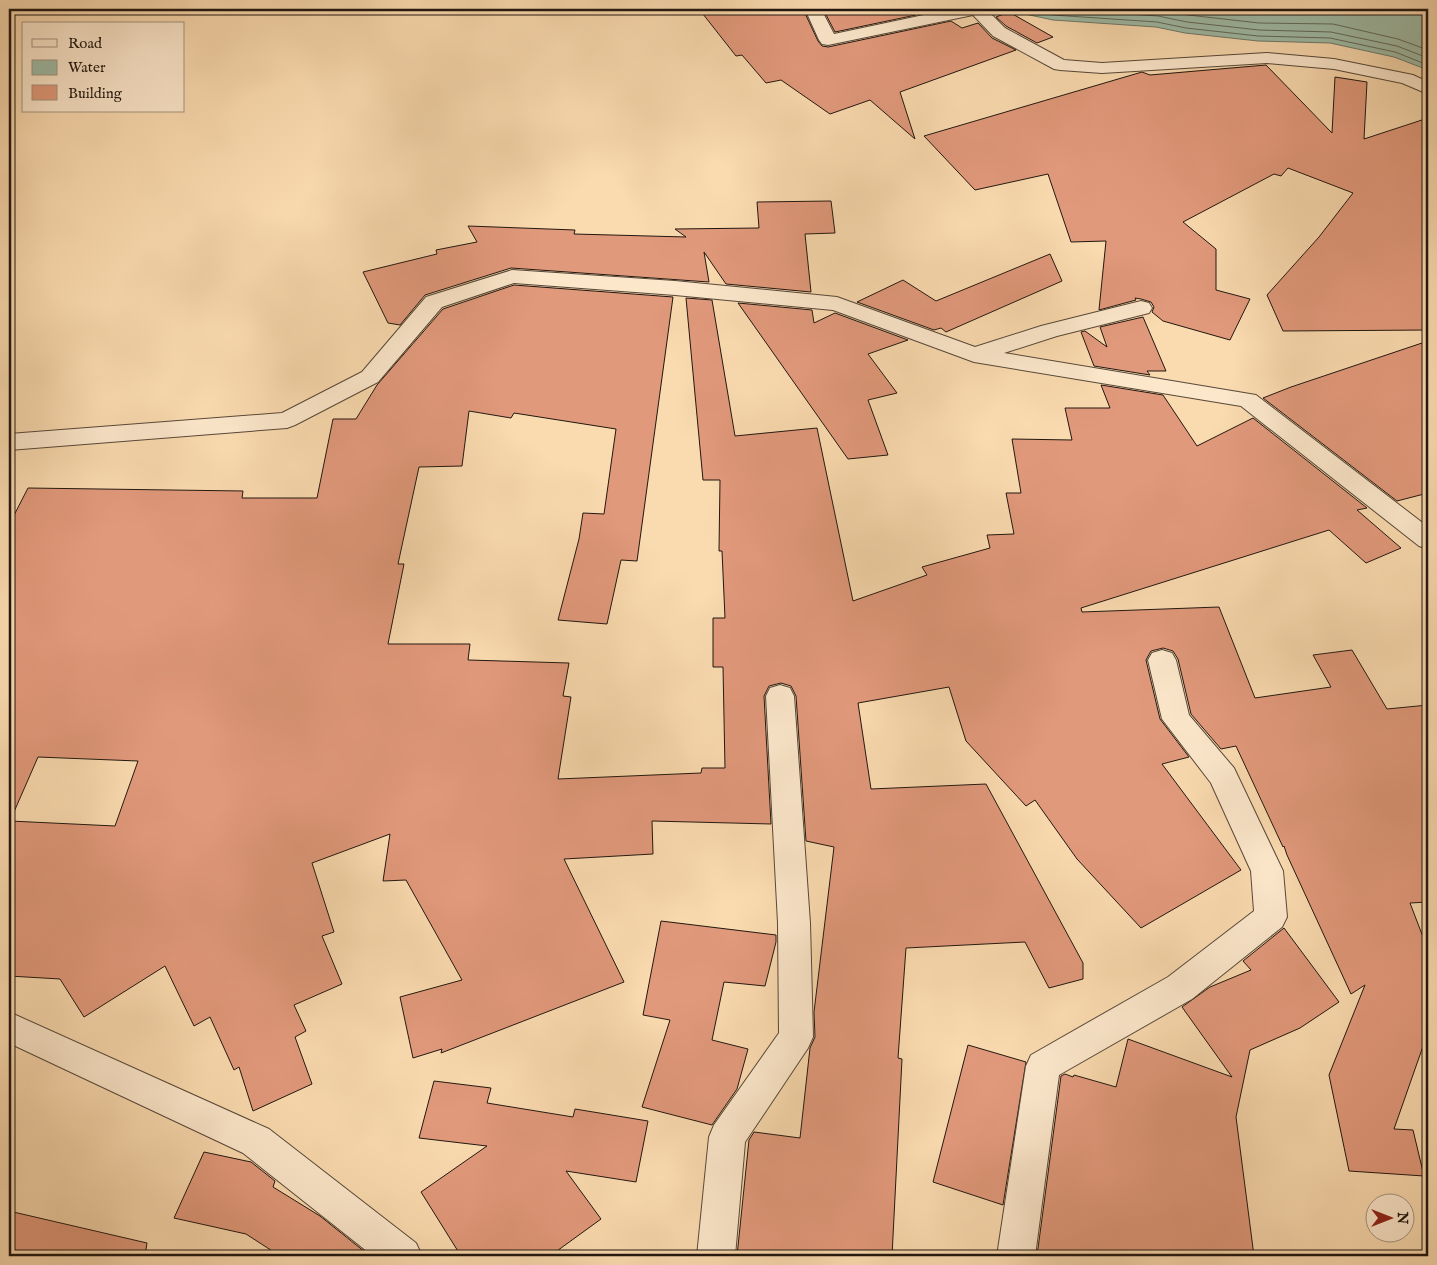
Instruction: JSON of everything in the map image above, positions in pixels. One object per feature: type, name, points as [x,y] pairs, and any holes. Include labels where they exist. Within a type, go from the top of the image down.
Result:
[{"type":"street","points":[[813,9],[828,40],[976,9],[999,32],[1060,65],[1102,68],[1267,58],[1334,64],[1407,79],[1428,89]]},
{"type":"street","points":[[9,442],[287,420],[370,377],[434,302],[512,276],[675,288],[837,304],[974,355],[1248,400],[1428,540]]},
{"type":"street","points":[[974,355],[1049,332],[1141,308]]},
{"type":"street","points":[[1016,1256],[1043,1066],[1180,988],[1271,917],[1267,871],[1223,776],[1176,719],[1162,660]]},
{"type":"street","points":[[716,1256],[727,1137],[796,1037],[794,923],[780,696]]},
{"type":"street","points":[[9,1027],[256,1141],[403,1256]]},
{"type":"water","points":[[1014,9],[1428,9],[1428,70],[1394,57],[1330,43],[1258,41],[1185,33],[1156,27],[1053,20],[1025,14]]},
{"type":"building","points":[[699,9],[803,9],[818,41],[822,46],[828,47],[951,21],[962,28],[978,23],[992,38],[1016,50],[900,92],[915,139],[870,100],[830,114],[781,80],[766,83],[742,55],[736,56]]},
{"type":"building","points":[[823,9],[916,9],[916,15],[835,32]]},
{"type":"building","points":[[1009,12],[1053,37],[1037,43],[1006,26],[996,17]]},
{"type":"building","points":[[1266,65],[1332,133],[1335,77],[1367,82],[1364,139],[1428,118],[1428,330],[1283,331],[1267,295],[1319,237],[1353,193],[1288,168],[1281,176],[1274,174],[1183,222],[1216,249],[1216,290],[1250,299],[1230,340],[1163,321],[1152,312],[1154,307],[1151,302],[1141,299],[1135,298],[1136,300],[1099,310],[1106,241],[1071,242],[1048,174],[975,190],[924,136],[1142,72],[1150,75]]},
{"type":"building","points":[[831,201],[835,233],[805,234],[811,292],[726,284],[704,252],[709,282],[511,268],[425,295],[400,325],[388,323],[363,272],[437,254],[436,250],[477,242],[468,226],[575,230],[574,234],[686,237],[675,229],[759,228],[757,202]]},
{"type":"building","points":[[1050,254],[1062,281],[946,332],[941,328],[934,330],[857,302],[903,280],[936,301]]},
{"type":"building","points":[[514,285],[673,297],[637,561],[621,560],[607,624],[558,620],[579,539],[583,513],[604,514],[616,429],[514,413],[511,418],[469,411],[462,466],[419,467],[398,564],[404,564],[388,644],[470,644],[468,660],[569,663],[563,696],[571,697],[558,779],[701,773],[702,768],[725,768],[723,667],[713,667],[713,618],[725,618],[722,551],[719,551],[720,480],[703,480],[686,298],[712,300],[735,436],[817,428],[853,601],[927,575],[922,567],[990,548],[987,535],[1014,534],[1006,493],[1021,493],[1012,439],[1072,440],[1065,408],[1110,408],[1101,385],[1163,395],[1197,446],[1253,418],[1367,508],[1357,510],[1401,548],[1366,563],[1329,530],[1081,608],[1082,612],[1219,607],[1255,698],[1331,687],[1313,655],[1352,650],[1387,709],[1428,705],[1428,902],[1410,903],[1428,950],[1428,1032],[1394,1129],[1413,1130],[1424,1176],[1349,1171],[1329,1075],[1365,985],[1351,994],[1236,746],[1221,749],[1191,714],[1178,659],[1173,651],[1163,648],[1151,651],[1146,660],[1160,719],[1189,757],[1162,764],[1241,870],[1141,928],[1077,859],[1035,800],[1026,806],[966,741],[949,687],[858,703],[871,789],[986,784],[1083,963],[1083,979],[1049,988],[1025,942],[906,948],[898,1058],[902,1059],[892,1256],[737,1256],[749,1140],[754,1132],[800,1138],[810,1048],[815,1037],[814,1012],[834,847],[806,841],[796,696],[791,686],[781,683],[769,686],[764,696],[771,824],[652,821],[653,854],[564,859],[624,982],[441,1053],[442,1049],[413,1058],[400,997],[462,980],[406,880],[383,881],[390,834],[312,863],[334,932],[322,936],[342,984],[294,1005],[306,1031],[295,1037],[312,1084],[253,1111],[239,1067],[234,1070],[210,1017],[194,1026],[165,966],[84,1017],[60,979],[9,976],[9,525],[28,488],[243,491],[242,498],[317,498],[333,419],[356,419],[377,385],[443,309]],"holes":[[[38,757],[138,761],[115,826],[10,821]]]},
{"type":"building","points":[[738,303],[812,310],[814,323],[835,313],[908,340],[868,354],[897,393],[868,400],[888,455],[848,459]]},
{"type":"building","points":[[1143,317],[1166,371],[1147,371],[1150,375],[1094,366],[1081,332],[1085,331],[1107,347],[1100,327]]},
{"type":"building","points":[[1428,341],[1428,493],[1397,501],[1263,398],[1291,387]]},
{"type":"building","points":[[661,921],[776,935],[765,986],[724,982],[712,1040],[748,1049],[737,1089],[712,1125],[642,1107],[670,1020],[643,1015]]},
{"type":"building","points":[[1284,928],[1339,1002],[1300,1028],[1250,1050],[1236,1117],[1254,1256],[1037,1256],[1061,1076],[1065,1074],[1073,1077],[1074,1075],[1116,1087],[1128,1039],[1232,1077],[1182,1007],[1210,987],[1251,970],[1243,961]]},
{"type":"building","points":[[968,1045],[1026,1062],[1003,1205],[933,1182]]},
{"type":"building","points":[[434,1081],[491,1088],[487,1103],[573,1117],[575,1109],[648,1121],[636,1182],[566,1171],[601,1219],[550,1256],[461,1256],[421,1192],[487,1146],[419,1138]]},
{"type":"building","points":[[204,1152],[251,1162],[275,1181],[273,1187],[320,1216],[370,1256],[280,1256],[246,1234],[174,1218]]},
{"type":"building","points":[[9,1211],[147,1243],[145,1256],[9,1256]]}]
